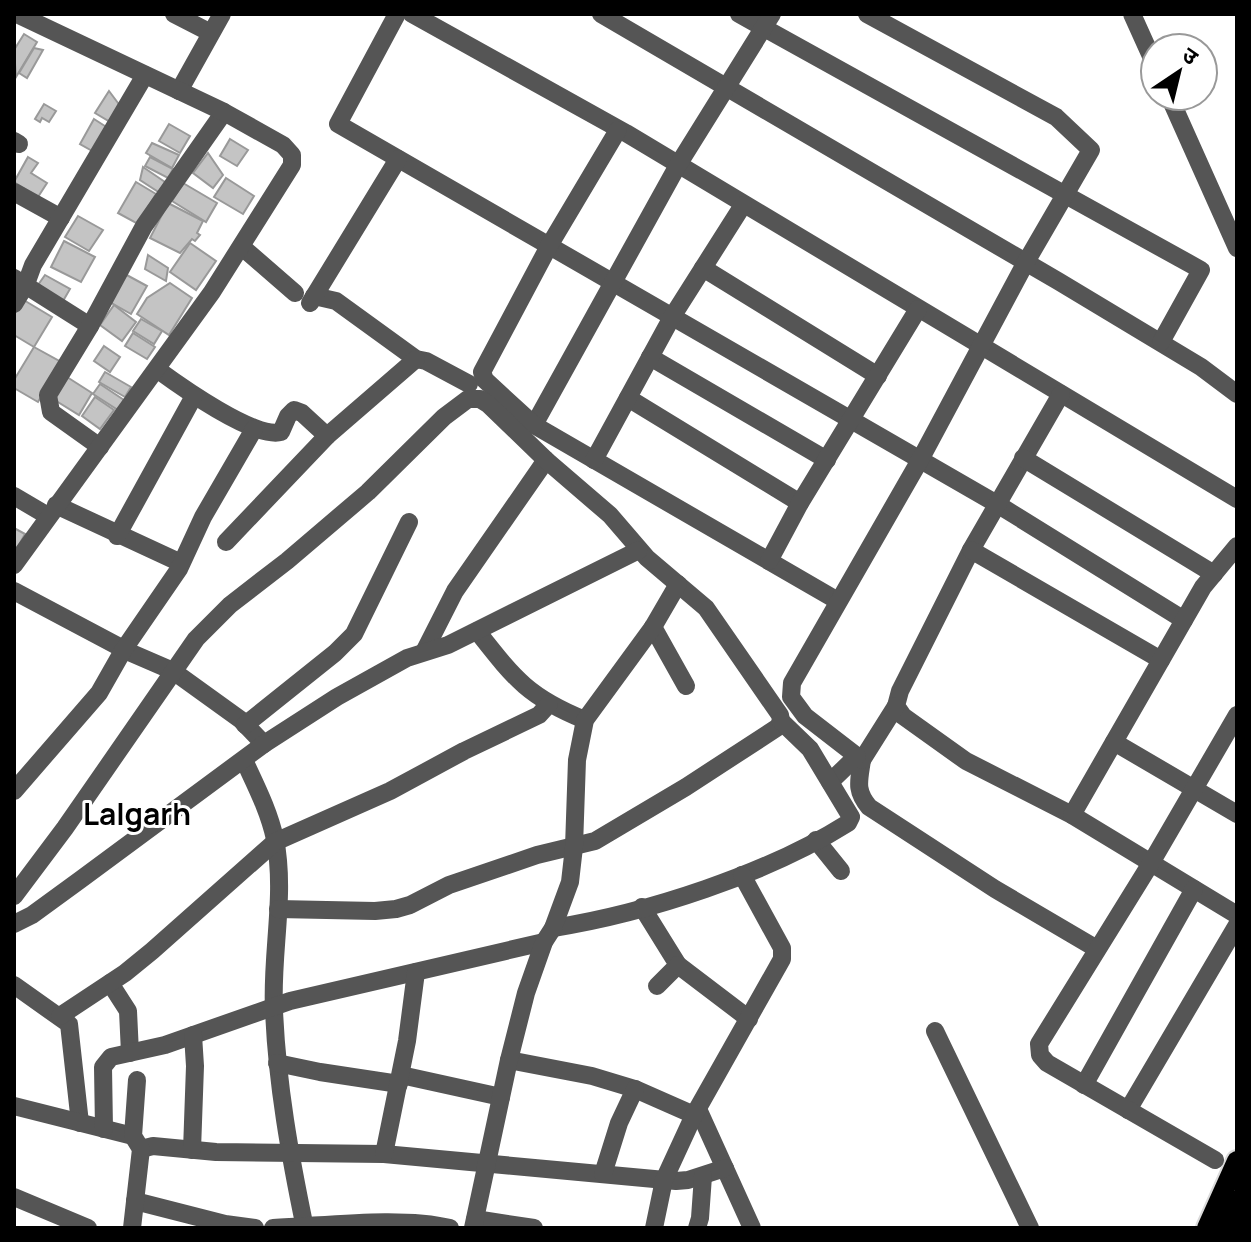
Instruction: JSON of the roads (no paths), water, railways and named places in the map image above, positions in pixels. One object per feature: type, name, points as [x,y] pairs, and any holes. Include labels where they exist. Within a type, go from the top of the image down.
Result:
[{"type":"main road","points":[[1207,1228],[1237,1161]]},
{"type":"main road","points":[[1225,1228],[1237,1200]]},
{"type":"street","points":[[14,565],[158,370],[242,247],[292,165],[292,155],[283,145],[224,112],[17,14]]},
{"type":"street","points":[[179,91],[222,14]]},
{"type":"street","points":[[397,14],[338,124],[997,504],[1184,620]]},
{"type":"street","points":[[412,14],[678,165],[1237,499]]},
{"type":"street","points":[[601,14],[1161,342],[1237,394]]},
{"type":"street","points":[[739,14],[768,21],[1201,270],[1161,342]]},
{"type":"street","points":[[278,909],[396,909],[449,885],[537,855],[595,841],[778,727],[791,697],[792,683],[920,460],[1026,262],[1091,150],[1056,117],[867,14]]},
{"type":"street","points":[[187,17],[211,33]]},
{"type":"street","points":[[534,425],[678,165],[768,21]]},
{"type":"street","points":[[14,304],[20,281],[33,265],[145,75]]},
{"type":"street","points":[[100,447],[51,412],[47,404],[48,395],[90,326],[144,226],[224,112]]},
{"type":"street","points":[[1176,112],[1237,248]]},
{"type":"street","points":[[618,130],[549,246],[482,372],[485,380],[534,425],[838,601]]},
{"type":"street","points":[[306,298],[398,159]]},
{"type":"street","points":[[14,192],[61,218]]},
{"type":"street","points":[[594,460],[672,317],[743,205]]},
{"type":"street","points":[[242,247],[306,298],[336,301],[416,359],[426,361],[469,384]]},
{"type":"street","points":[[703,268],[878,376]]},
{"type":"street","points":[[20,281],[90,326]]},
{"type":"street","points":[[769,561],[800,503],[918,309]]},
{"type":"street","points":[[650,357],[827,460]]},
{"type":"street","points":[[226,542],[327,436],[416,359]]},
{"type":"street","points":[[158,370],[194,396],[254,429],[272,435],[281,432],[294,410],[302,413],[327,436]]},
{"type":"street","points":[[830,782],[860,758],[896,706],[900,691],[971,550],[1061,394]]},
{"type":"street","points":[[117,536],[194,396]]},
{"type":"street","points":[[628,398],[800,503]]},
{"type":"street","points":[[14,896],[196,639],[230,605],[368,492],[444,417],[468,399],[480,399],[488,404],[610,515],[639,550],[706,608],[810,749],[851,817],[848,823]]},
{"type":"street","points":[[14,791],[99,693],[181,563],[203,517],[254,429]]},
{"type":"street","points":[[1023,458],[1214,574]]},
{"type":"street","points":[[425,650],[455,591],[546,460]]},
{"type":"street","points":[[14,496],[181,563]]},
{"type":"street","points":[[245,725],[335,653],[354,634],[409,522]]},
{"type":"street","points":[[1072,815],[1203,587],[1237,546]]},
{"type":"street","points":[[14,924],[56,898],[264,744],[312,714],[395,665],[425,650],[448,645],[639,550]]},
{"type":"street","points":[[971,550],[1161,660]]},
{"type":"street","points":[[534,1228],[474,1223],[526,993],[570,882],[577,760],[585,720],[653,627],[678,584]]},
{"type":"street","points":[[14,591],[173,671],[245,725],[264,744]]},
{"type":"street","points":[[653,627],[686,686]]},
{"type":"street","points":[[477,631],[515,679],[549,704],[585,720]]},
{"type":"street","points":[[292,686],[312,714]]},
{"type":"street","points":[[60,1016],[152,951],[275,842],[390,791],[539,715],[549,704]]},
{"type":"street","points":[[896,706],[903,716],[966,761],[1072,815],[1237,915]]},
{"type":"street","points":[[785,714],[805,716],[860,758]]},
{"type":"street","points":[[1215,1160],[1047,1063],[1040,1055],[1039,1044],[1151,863],[1237,715]]},
{"type":"street","points":[[1114,742],[1237,814]]},
{"type":"street","points":[[860,758],[860,796],[869,807],[995,889],[1097,949]]},
{"type":"street","points":[[244,760],[266,807],[275,842],[278,909],[274,1007],[277,1063],[305,1227]]},
{"type":"street","points":[[104,1129],[103,1067],[111,1057],[193,1035],[274,1007],[598,922],[718,885],[781,859],[848,823],[869,818]]},
{"type":"street","points":[[816,840],[841,871]]},
{"type":"street","points":[[654,1228],[664,1180],[696,1112],[783,953],[742,875]]},
{"type":"street","points":[[1084,1085],[1194,889]]},
{"type":"street","points":[[642,907],[678,965],[749,1019]]},
{"type":"street","points":[[1128,1110],[1237,925]]},
{"type":"street","points":[[657,986],[678,965]]},
{"type":"street","points":[[384,1154],[400,1079],[416,972]]},
{"type":"street","points":[[110,983],[128,1011],[130,1053]]},
{"type":"street","points":[[14,985],[69,1024],[80,1123]]},
{"type":"street","points":[[935,1031],[1030,1228]]},
{"type":"street","points":[[192,1150],[193,1035]]},
{"type":"street","points":[[509,1060],[592,1076],[696,1112],[752,1228]]},
{"type":"street","points":[[277,1063],[320,1072],[400,1079],[501,1097]]},
{"type":"street","points":[[132,1228],[137,1080]]},
{"type":"street","points":[[603,1174],[619,1123],[635,1089]]},
{"type":"street","points":[[14,1106],[104,1129],[153,1146],[192,1150],[384,1154],[664,1180],[688,1180],[725,1168]]},
{"type":"street","points":[[697,1228],[703,1176]]},
{"type":"street","points":[[14,1197],[88,1228]]},
{"type":"street","points":[[135,1201],[233,1227],[255,1228]]},
{"type":"street","points":[[273,1228],[430,1223],[450,1228]]},
{"type":"district","name":"Lalgarh","points":[[137,813]]}]
